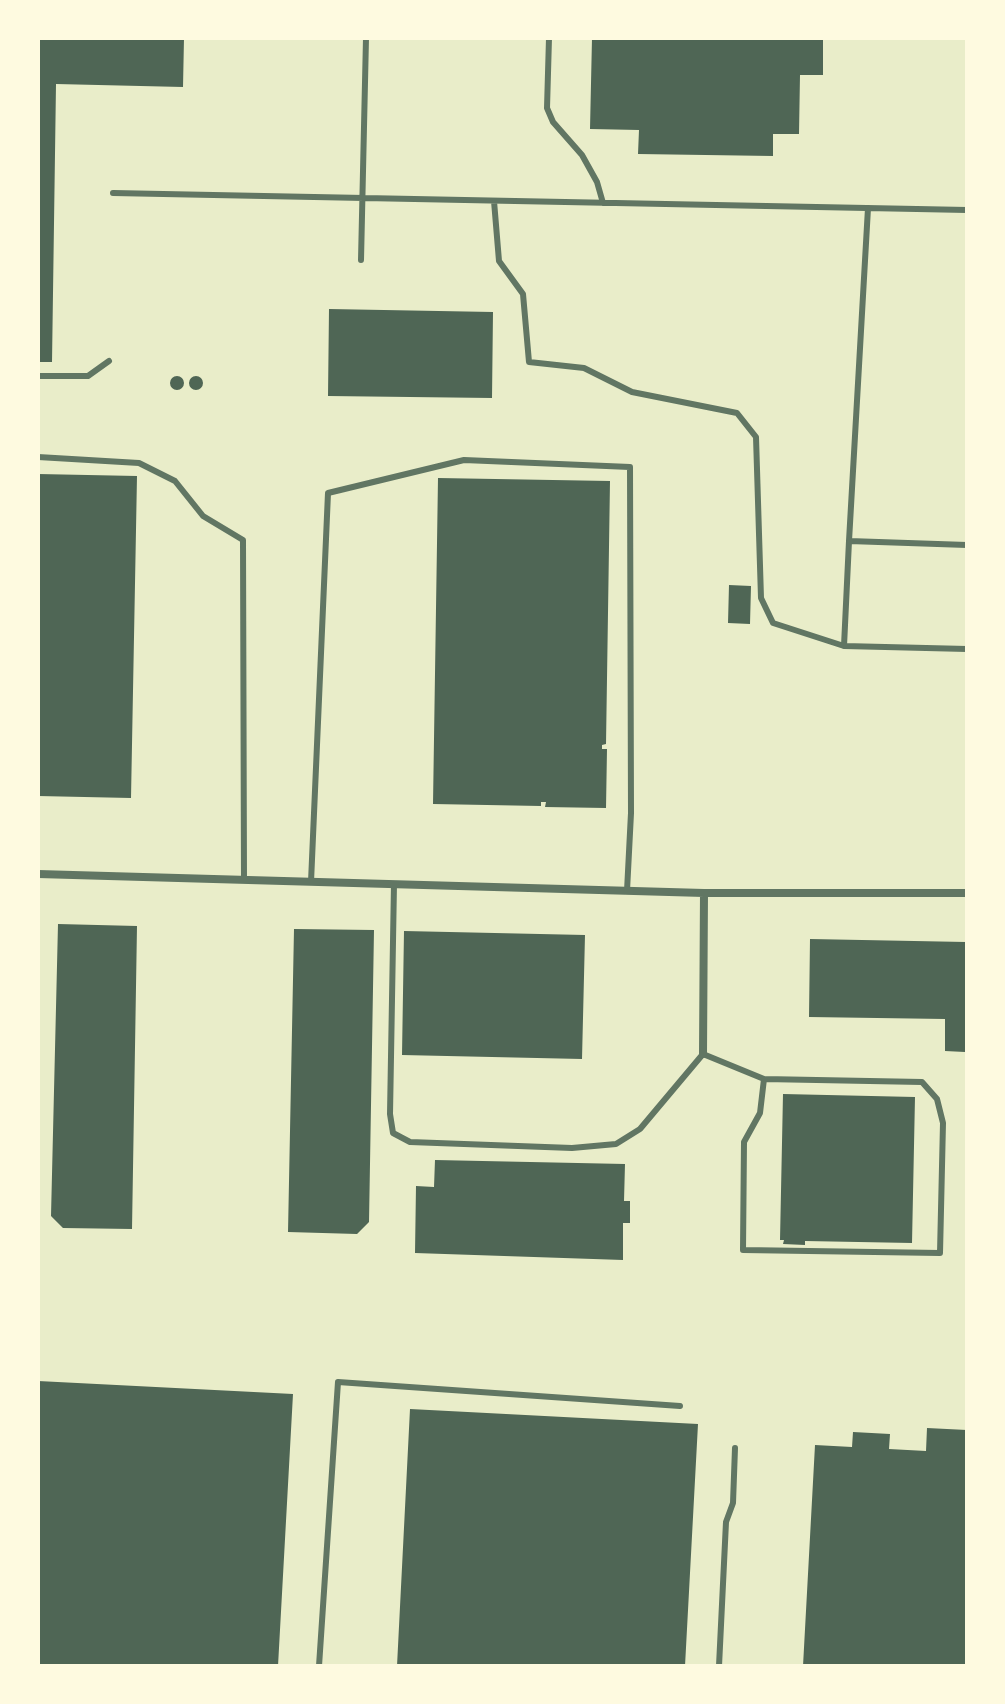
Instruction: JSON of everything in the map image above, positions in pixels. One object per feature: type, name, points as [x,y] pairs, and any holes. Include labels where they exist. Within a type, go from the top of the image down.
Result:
[{"type":"street","points":[[38,874],[704,893],[967,893]]},
{"type":"street","points":[[703,1054],[704,893]]},
{"type":"lane","points":[[361,260],[366,38]]},
{"type":"lane","points":[[549,38],[547,108],[553,122],[582,155],[597,182],[603,203]]},
{"type":"lane","points":[[113,193],[967,210]]},
{"type":"lane","points":[[494,201],[499,261],[523,294],[529,362],[584,368],[632,392],[737,413],[756,437],[761,598],[773,623],[844,646],[967,649]]},
{"type":"lane","points":[[844,646],[868,208]]},
{"type":"lane","points":[[38,376],[88,376],[109,361]]},
{"type":"lane","points":[[38,457],[139,463],[175,481],[203,516],[243,540],[244,880]]},
{"type":"lane","points":[[311,882],[328,493],[464,460],[630,467],[631,813],[627,891]]},
{"type":"lane","points":[[849,541],[967,545]]},
{"type":"lane","points":[[394,884],[390,1114],[393,1133],[410,1142],[572,1148],[616,1144],[640,1129],[703,1054],[764,1079],[922,1082],[937,1099],[943,1123],[940,1253],[743,1250],[744,1142],[760,1113],[764,1079]]},
{"type":"lane","points":[[319,1666],[338,1382],[680,1406]]},
{"type":"lane","points":[[719,1666],[726,1522],[733,1503],[735,1448]]},
{"type":"building","points":[[38,38],[184,38],[183,87],[56,84],[52,362],[38,362]]},
{"type":"building","points":[[592,38],[823,38],[823,75],[800,75],[799,134],[773,134],[773,156],[638,154],[639,130],[590,129]]},
{"type":"building","points":[[329,309],[493,312],[492,398],[328,396]]},
{"type":"building","points":[[177,376],[184,383],[177,390],[170,383]]},
{"type":"building","points":[[196,376],[203,383],[196,390],[189,383]]},
{"type":"building","points":[[38,474],[137,476],[131,798],[38,796]]},
{"type":"building","points":[[438,478],[610,481],[606,744],[602,745],[602,749],[607,749],[606,808],[545,807],[546,802],[541,802],[541,806],[433,804]]},
{"type":"building","points":[[729,585],[751,586],[750,624],[728,623]]},
{"type":"building","points":[[58,924],[137,926],[132,1229],[63,1228],[51,1216]]},
{"type":"building","points":[[294,929],[374,930],[369,1222],[357,1234],[288,1232]]},
{"type":"building","points":[[404,931],[585,935],[582,1059],[402,1055]]},
{"type":"building","points":[[810,939],[966,942],[965,1052],[945,1051],[945,1019],[809,1017]]},
{"type":"building","points":[[783,1094],[915,1097],[912,1243],[805,1241],[805,1245],[783,1244],[784,1240],[780,1240]]},
{"type":"building","points":[[435,1160],[625,1164],[624,1201],[630,1201],[630,1223],[623,1223],[623,1260],[415,1253],[416,1186],[434,1187]]},
{"type":"building","points":[[38,1381],[293,1394],[278,1666],[38,1666]]},
{"type":"building","points":[[410,1409],[698,1424],[685,1666],[397,1666]]},
{"type":"building","points":[[927,1428],[967,1430],[967,1666],[803,1666],[815,1445],[852,1447],[853,1432],[890,1434],[889,1449],[926,1451]]}]
